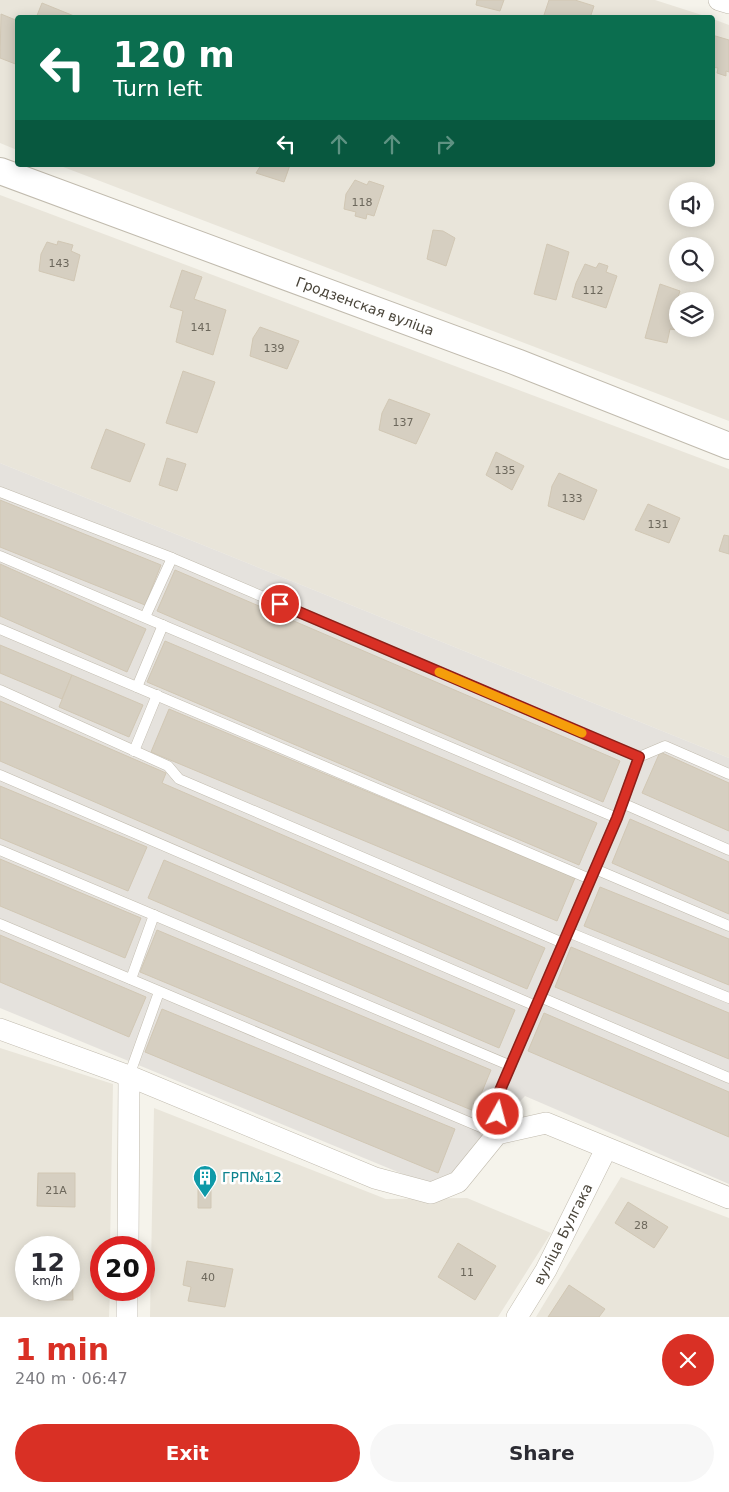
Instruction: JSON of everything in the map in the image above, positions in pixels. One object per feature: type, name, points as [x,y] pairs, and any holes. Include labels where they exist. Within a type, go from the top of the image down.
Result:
[{"type":"street","points":[[719,0],[729,3]]},
{"type":"street","name":"Гродзенская вуліца","points":[[0,171],[519,363],[729,446]]},
{"type":"street","points":[[0,1029],[129,1076],[375,1178],[431,1193],[458,1182],[497,1134],[546,1123],[729,1198]]},
{"type":"street","points":[[128,1236],[129,1076]]},
{"type":"street","name":"вуліца Булгака","points":[[517,1317],[546,1270],[606,1149]]},
{"type":"street","points":[[127,1301],[127,1317]]},
{"type":"lane","points":[[0,492],[172,558],[639,757],[665,746],[729,774]]},
{"type":"lane","points":[[0,556],[617,818]]},
{"type":"lane","points":[[145,617],[172,558]]},
{"type":"lane","points":[[137,687],[163,625]]},
{"type":"lane","points":[[0,629],[592,874],[729,926]]},
{"type":"lane","points":[[0,690],[168,766],[180,779],[563,943]]},
{"type":"lane","points":[[134,751],[157,695]]},
{"type":"lane","points":[[0,924],[497,1134],[498,1095],[617,818],[639,757]]},
{"type":"lane","points":[[0,775],[538,1002],[729,1078]]},
{"type":"lane","points":[[622,803],[729,850]]},
{"type":"lane","points":[[0,850],[511,1066]]},
{"type":"lane","points":[[131,979],[154,915]]},
{"type":"lane","points":[[568,932],[729,998]]},
{"type":"lane","points":[[129,1076],[160,992]]},
{"type":"shaded area","points":[[0,0],[655,0],[702,15],[15,15],[15,149],[0,143]]},
{"type":"shaded area","points":[[715,20],[729,25],[729,421],[63,167],[715,167]]},
{"type":"shaded area","points":[[0,195],[729,469],[729,758],[0,463]]},
{"type":"shaded area","points":[[0,463],[729,758],[729,1184],[525,1096],[441,1184],[427,1184],[0,1008]]},
{"type":"shaded area","points":[[0,1048],[113,1084],[110,1236],[90,1236],[90,1301],[110,1301],[109,1317],[0,1317]]},
{"type":"shaded area","points":[[154,1108],[386,1199],[467,1198],[551,1233],[498,1317],[150,1317],[150,1301],[155,1301],[155,1236],[152,1236]]},
{"type":"shaded area","points":[[621,1177],[729,1218],[729,1317],[536,1317]]},
{"type":"building","points":[[477,0],[504,0],[500,11],[476,5]]},
{"type":"building","points":[[549,0],[575,0],[594,6],[591,15],[544,15]]},
{"type":"building","points":[[42,3],[72,15],[37,15]]},
{"type":"building","points":[[1,14],[15,20],[15,64],[0,58]]},
{"type":"building","points":[[715,36],[729,40],[729,72],[726,71],[726,76],[717,73],[718,68],[715,68]]},
{"type":"building","points":[[260,167],[289,167],[284,182],[256,173]]},
{"type":"building","points":[[355,180],[367,185],[369,181],[384,186],[374,216],[367,214],[366,219],[355,216],[356,212],[344,209],[346,194]]},
{"type":"building","points":[[433,230],[443,231],[455,238],[446,266],[427,259]]},
{"type":"building","points":[[58,241],[73,245],[71,251],[80,255],[74,281],[39,271],[41,254],[47,242],[57,245]]},
{"type":"building","points":[[547,244],[569,252],[556,300],[534,294]]},
{"type":"building","points":[[599,263],[608,266],[606,272],[617,276],[606,308],[572,297],[585,264],[596,268]]},
{"type":"building","points":[[182,270],[202,277],[194,299],[226,310],[213,355],[176,342],[183,311],[170,307]]},
{"type":"building","points":[[660,284],[680,291],[669,292],[669,334],[667,343],[645,338]]},
{"type":"building","points":[[260,327],[299,341],[287,369],[250,356],[253,338]]},
{"type":"building","points":[[183,371],[215,382],[197,433],[166,423]]},
{"type":"building","points":[[389,399],[430,414],[416,444],[379,430],[382,413]]},
{"type":"building","points":[[106,429],[145,444],[130,482],[91,468]]},
{"type":"building","points":[[496,452],[524,466],[512,490],[486,475]]},
{"type":"building","points":[[167,458],[186,464],[177,491],[159,485]]},
{"type":"building","points":[[559,473],[597,490],[584,520],[548,506],[552,486]]},
{"type":"building","points":[[0,500],[161,565],[145,605],[0,547]]},
{"type":"building","points":[[648,504],[680,518],[669,543],[635,530]]},
{"type":"building","points":[[724,535],[729,536],[729,554],[719,551]]},
{"type":"building","points":[[0,564],[146,629],[127,672],[0,616]]},
{"type":"building","points":[[175,570],[620,761],[603,802],[157,611]]},
{"type":"building","points":[[165,641],[597,823],[579,865],[147,682]]},
{"type":"building","points":[[0,645],[72,675],[62,699],[0,673]]},
{"type":"building","points":[[72,675],[143,705],[129,737],[59,707]]},
{"type":"building","points":[[0,701],[166,773],[162,783],[545,948],[527,989],[0,761]]},
{"type":"building","points":[[169,709],[575,878],[557,921],[151,752]]},
{"type":"building","points":[[660,752],[729,783],[729,831],[642,793]]},
{"type":"building","points":[[0,786],[147,847],[128,891],[0,838]]},
{"type":"building","points":[[630,819],[729,862],[729,914],[612,863]]},
{"type":"building","points":[[0,859],[141,918],[125,958],[0,906]]},
{"type":"building","points":[[164,860],[515,1010],[499,1048],[148,898]]},
{"type":"building","points":[[600,887],[729,939],[729,985],[584,926]]},
{"type":"building","points":[[157,930],[491,1070],[474,1111],[140,972]]},
{"type":"building","points":[[0,935],[146,997],[129,1037],[0,982]]},
{"type":"building","points":[[571,947],[729,1013],[729,1059],[555,987]]},
{"type":"building","points":[[162,1009],[455,1129],[438,1173],[145,1052]]},
{"type":"building","points":[[544,1013],[729,1092],[729,1137],[528,1051]]},
{"type":"building","points":[[38,1173],[75,1173],[75,1207],[37,1206]]},
{"type":"building","name":"ГРП№12","points":[[211,1187],[211,1208],[198,1208],[198,1188]]},
{"type":"building","points":[[628,1202],[668,1227],[654,1248],[615,1223]]},
{"type":"building","points":[[458,1243],[496,1266],[475,1300],[438,1277]]},
{"type":"building","points":[[187,1261],[233,1269],[225,1307],[188,1301],[191,1287],[183,1285]]},
{"type":"building","points":[[569,1285],[605,1309],[599,1317],[548,1317]]},
{"type":"slow traffic","points":[[439,672],[582,733]]},
{"type":"place","name":"ГРП№12","points":[[205,1198]]},
{"type":"route","points":[[280,604],[639,757],[617,818],[498,1095],[498,1114]]}]
